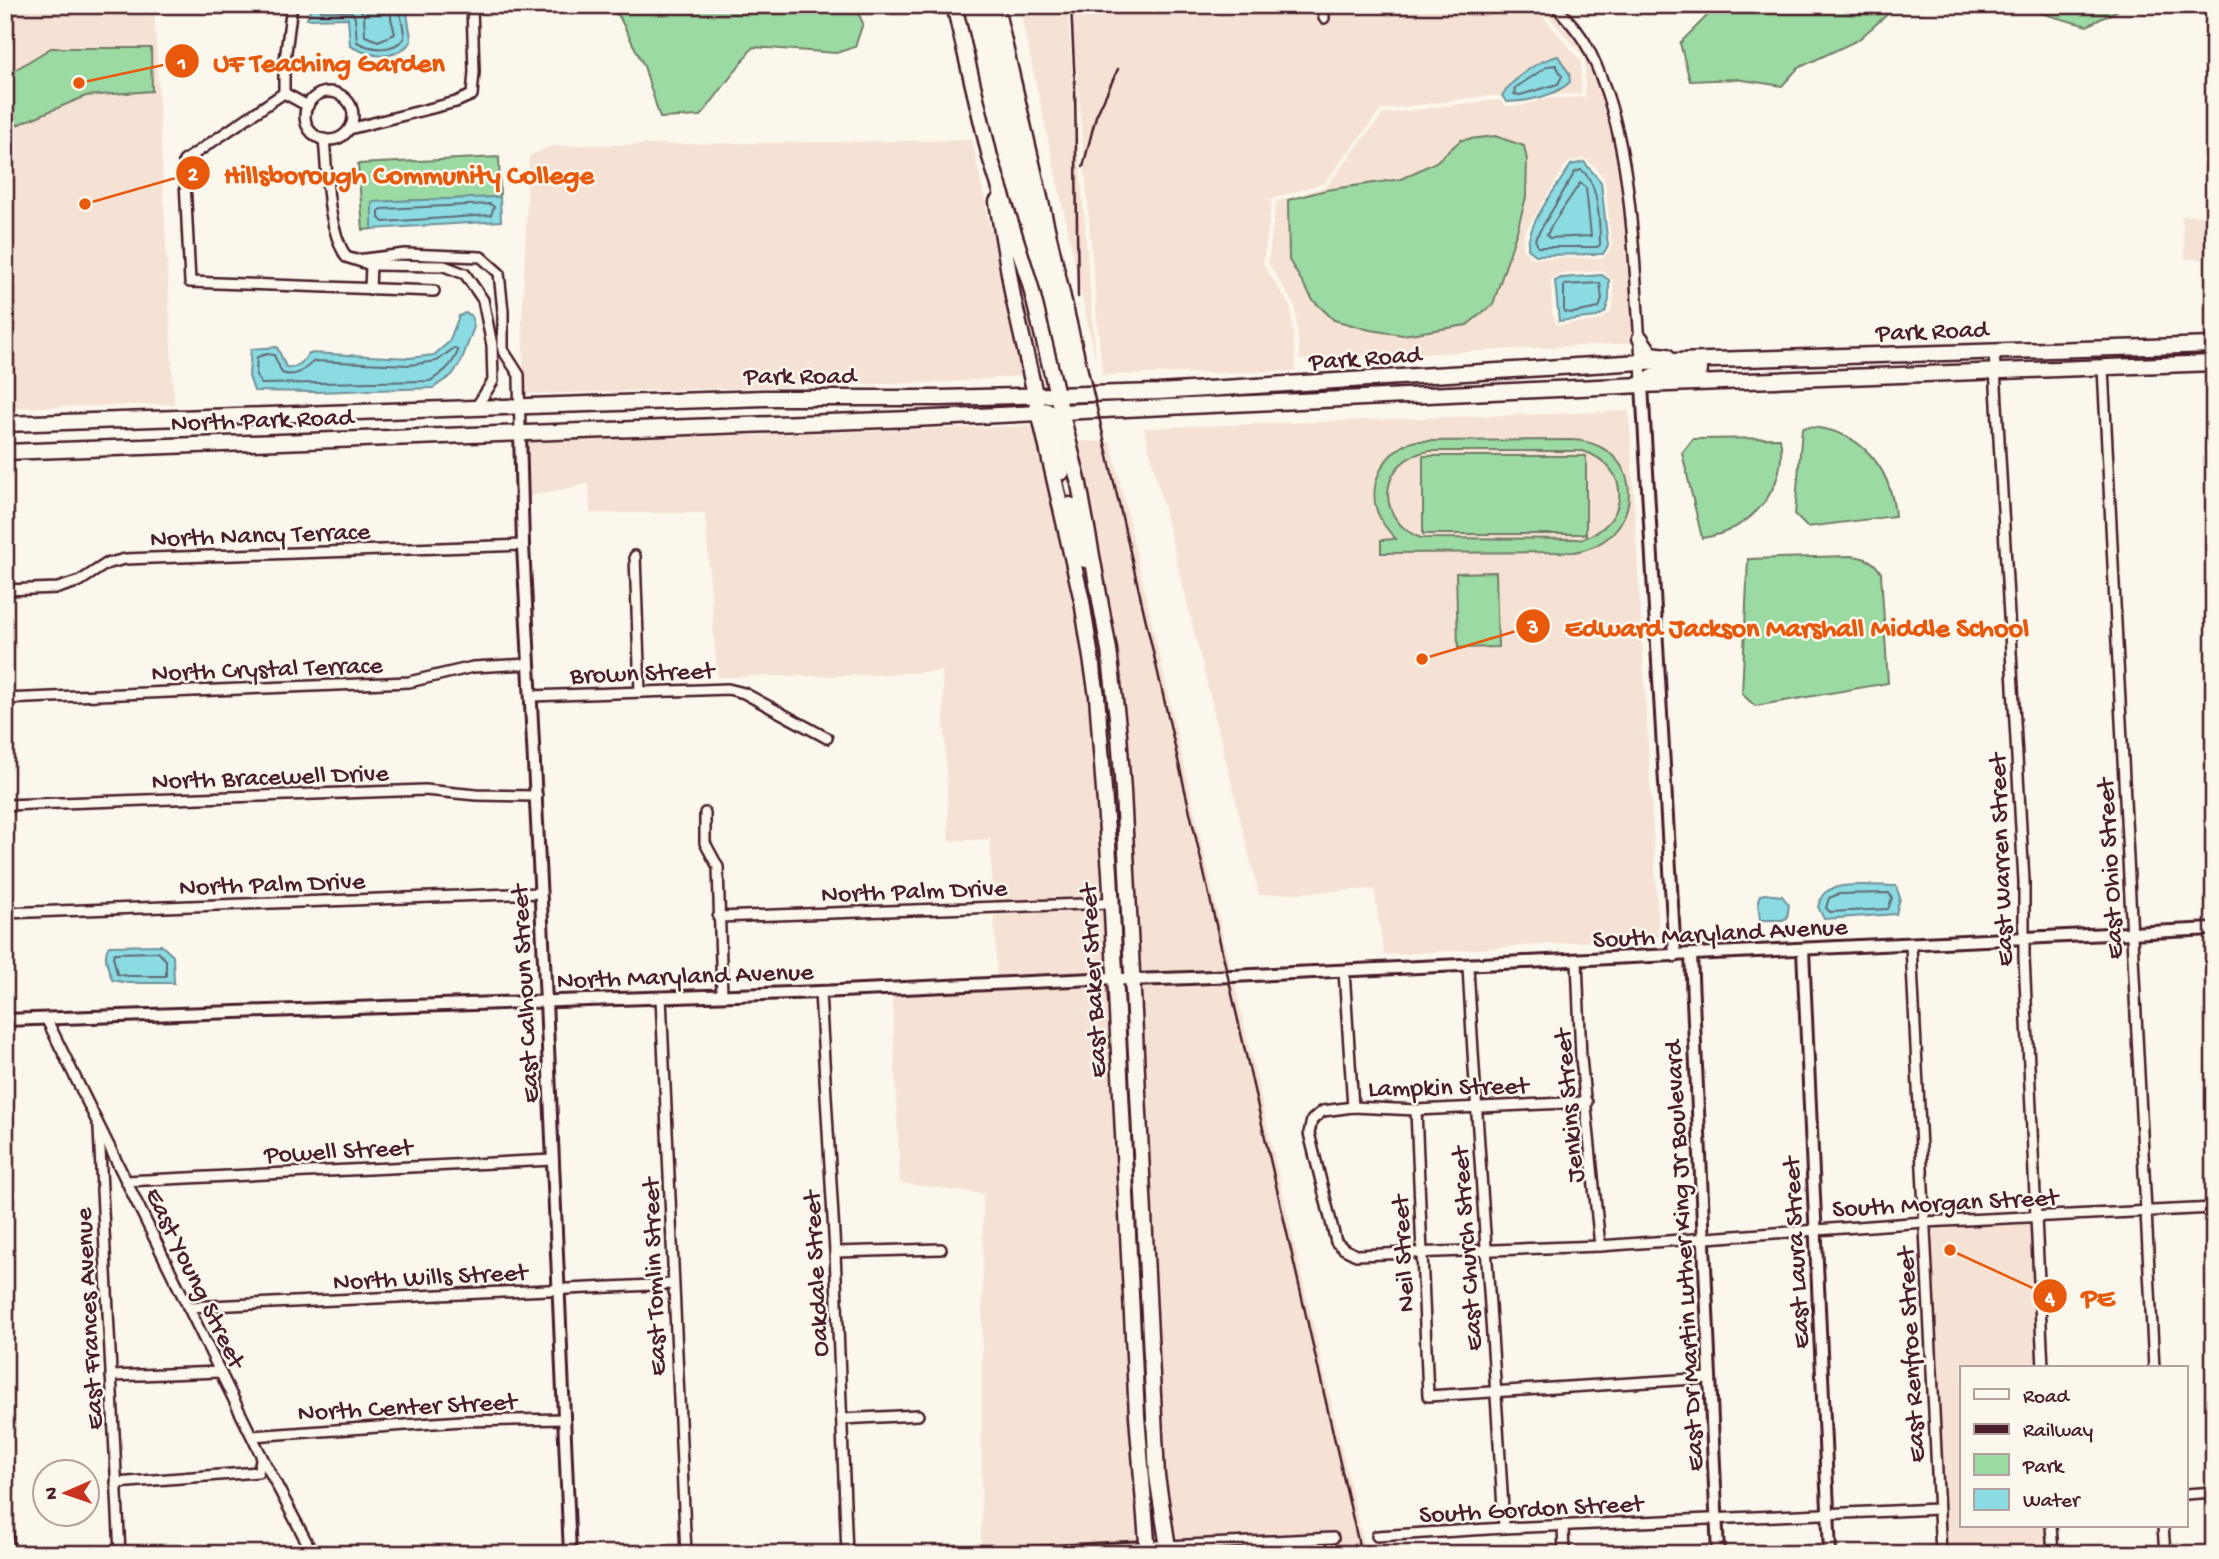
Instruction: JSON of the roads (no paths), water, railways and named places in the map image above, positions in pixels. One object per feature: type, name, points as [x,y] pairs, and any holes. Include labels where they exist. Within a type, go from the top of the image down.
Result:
[{"type":"main road","points":[[954,5],[990,157],[1013,296],[1035,396],[1049,411],[1058,395],[1031,284],[990,157]]},
{"type":"main road","points":[[1640,338],[1651,354],[1748,354],[1781,358]]},
{"type":"main road","name":"Park Road","points":[[520,407],[764,398],[1035,396],[1235,388],[1641,362],[2214,345]]},
{"type":"main road","points":[[1994,371],[2004,362],[2112,355],[2136,347]]},
{"type":"main road","points":[[1642,385],[1656,375],[1669,372],[1744,366],[1781,358]]},
{"type":"main road","points":[[1492,392],[1506,385],[1616,379],[1641,362]]},
{"type":"main road","name":"Park Road","points":[[520,432],[2214,363]]},
{"type":"main road","name":"North Park Road","points":[[5,424],[520,407]]},
{"type":"main road","name":"East Baker Street","points":[[1049,411],[1088,531],[1109,650],[1119,734],[1157,1476],[1168,1550]]},
{"type":"main road","name":"East Baker Street","points":[[1049,411],[1071,550],[1092,654],[1101,736],[1137,1416],[1147,1551]]},
{"type":"main road","name":"North Park Road","points":[[5,452],[520,432]]},
{"type":"street","points":[[284,93],[284,68],[292,5]]},
{"type":"street","points":[[349,128],[456,102],[472,95],[472,5]]},
{"type":"street","points":[[1324,5],[1324,18]]},
{"type":"street","points":[[1555,5],[1574,26],[1590,52],[1608,97],[1625,167],[1632,222],[1675,956]]},
{"type":"street","points":[[329,92],[344,96],[353,109],[354,117],[349,128],[334,140],[324,139],[312,132],[306,118],[308,106],[314,97],[329,92]]},
{"type":"street","points":[[284,93],[308,106]]},
{"type":"street","points":[[284,93],[184,161],[190,282],[434,291]]},
{"type":"street","points":[[324,139],[333,225],[346,257],[371,265],[449,267],[465,274],[483,302],[492,351],[493,382],[475,409]]},
{"type":"street","points":[[356,260],[405,254],[481,257],[499,273],[503,350],[519,375],[520,432]]},
{"type":"street","points":[[449,255],[449,267]]},
{"type":"street","points":[[370,289],[371,265]]},
{"type":"street","points":[[483,302],[502,297]]},
{"type":"street","points":[[492,351],[503,350]]},
{"type":"street","name":"East Warren Street","points":[[1994,351],[2024,867],[2023,938],[2043,1366]]},
{"type":"street","name":"East Ohio Street","points":[[2103,368],[2154,1366]]},
{"type":"street","name":"East Calhoun Street","points":[[520,432],[570,1554]]},
{"type":"street","name":"North Nancy Terrace","points":[[5,590],[58,588],[80,581],[106,564],[125,559],[523,545]]},
{"type":"street","points":[[635,556],[640,692]]},
{"type":"street","name":"North Crystal Terrace","points":[[5,699],[409,682],[473,667],[529,664]]},
{"type":"street","name":"Brown Street","points":[[531,696],[728,689],[744,693],[827,738]]},
{"type":"street","name":"North Bracewell Drive","points":[[5,805],[425,790],[476,795],[537,796]]},
{"type":"street","points":[[705,813],[705,844],[718,867],[722,995]]},
{"type":"street","name":"North Palm Drive","points":[[5,913],[541,894]]},
{"type":"street","name":"North Palm Drive","points":[[718,917],[1111,904]]},
{"type":"street","name":"South Maryland Avenue","points":[[1132,981],[2214,929]]},
{"type":"street","name":"East Renfroe Street","points":[[1911,945],[1941,1554]]},
{"type":"street","name":"East Laura Street","points":[[1803,950],[1830,1554]]},
{"type":"street","name":"East Dr Martin Luther King Jr Boulevard","points":[[1691,955],[1718,1554]]},
{"type":"street","name":"Jenkins Street","points":[[1577,961],[1581,1058],[1600,1246]]},
{"type":"street","name":"East Church Street","points":[[1468,966],[1504,1528]]},
{"type":"street","points":[[1344,971],[1353,1107]]},
{"type":"street","name":"North Maryland Avenue","points":[[5,1020],[662,998],[1115,978],[1132,981]]},
{"type":"street","name":"Oakdale Street","points":[[820,992],[835,1252],[847,1554]]},
{"type":"street","name":"East Tomlin Street","points":[[662,998],[685,1554]]},
{"type":"street","name":"East Young Street","points":[[46,1018],[262,1457],[313,1554]]},
{"type":"street","name":"Lampkin Street","points":[[1344,1249],[1336,1242],[1310,1133],[1312,1120],[1323,1111],[1353,1107],[1416,1110],[1587,1102]]},
{"type":"street","name":"Neil Street","points":[[1416,1110],[1428,1396],[1497,1391]]},
{"type":"street","points":[[1122,1117],[1139,1116]]},
{"type":"street","name":"East Frances Avenue","points":[[99,1124],[120,1554]]},
{"type":"street","name":"Powell Street","points":[[126,1181],[553,1160]]},
{"type":"street","name":"South Morgan Street","points":[[1344,1249],[1356,1255],[1600,1246],[1924,1222],[2214,1208]]},
{"type":"street","points":[[835,1252],[941,1250]]},
{"type":"street","points":[[1130,1278],[1147,1277]]},
{"type":"street","name":"North Wills Street","points":[[188,1307],[673,1284]]},
{"type":"street","points":[[111,1376],[220,1372]]},
{"type":"street","points":[[1497,1391],[1710,1378]]},
{"type":"street","points":[[842,1419],[918,1415]]},
{"type":"street","points":[[1137,1416],[1154,1415]]},
{"type":"street","name":"North Center Street","points":[[252,1436],[462,1421],[564,1419]]},
{"type":"street","points":[[116,1483],[258,1472],[262,1457]]},
{"type":"street","points":[[2188,1494],[2214,1492]]},
{"type":"street","name":"South Gordon Street","points":[[1377,1536],[1938,1509]]},
{"type":"street","points":[[5,1510],[8,1554]]},
{"type":"street","points":[[1563,1526],[1564,1554]]},
{"type":"street","points":[[2051,1528],[2053,1554]]},
{"type":"street","points":[[2163,1528],[2165,1554]]},
{"type":"street","points":[[1007,1554],[1168,1550],[1333,1538]]},
{"type":"water","points":[[312,5],[407,5],[411,42],[397,53],[389,55],[366,53],[350,46],[348,18],[307,19]]},
{"type":"water","points":[[1558,56],[1569,73],[1570,82],[1564,87],[1523,101],[1507,102],[1502,96],[1526,71]]},
{"type":"water","points":[[1584,162],[1601,182],[1608,246],[1603,254],[1536,255],[1528,249],[1537,217],[1571,165]]},
{"type":"water","points":[[500,197],[501,221],[372,229],[372,202]]},
{"type":"water","points":[[1602,275],[1609,280],[1609,300],[1605,312],[1597,317],[1559,321],[1555,281],[1561,278]]},
{"type":"water","points":[[465,313],[471,315],[474,327],[461,362],[452,375],[433,388],[254,391],[249,376],[251,349],[277,347],[286,367],[300,364],[309,353],[409,358],[434,355],[449,342],[459,316]]},
{"type":"water","points":[[1840,886],[1896,886],[1900,898],[1896,914],[1824,919],[1818,907],[1826,892]]},
{"type":"water","points":[[1760,895],[1782,896],[1789,905],[1787,918],[1760,920],[1758,901]]},
{"type":"water","points":[[161,945],[173,956],[174,983],[128,983],[112,980],[106,958],[109,946]]},
{"type":"railway","points":[[1004,5],[1361,1554]]},
{"type":"railway","points":[[1071,5],[1078,297]]},
{"type":"railway","points":[[1083,167],[1096,116],[1118,69]]},
{"type":"place","name":"UF Teaching Garden","points":[[79,83]]},
{"type":"place","name":"Hillsborough Community College","points":[[85,204]]},
{"type":"place","name":"Edward Jackson Marshall Middle School","points":[[1422,659]]},
{"type":"place","name":"PE","points":[[1950,1250]]}]
